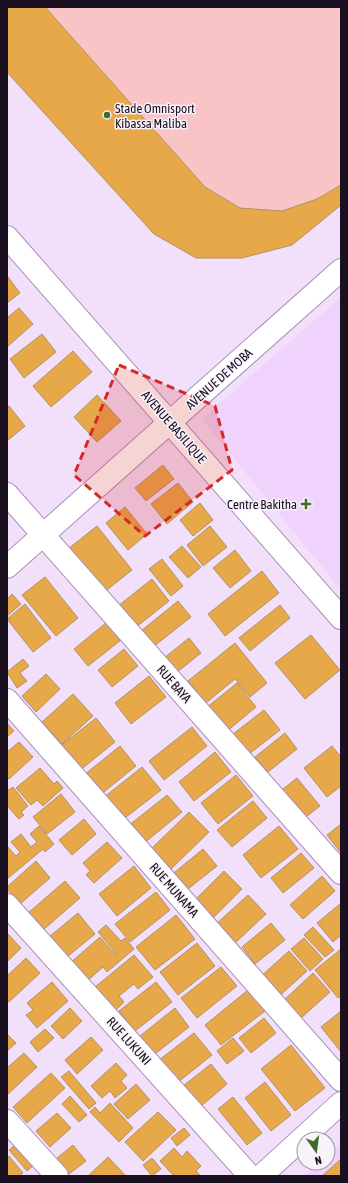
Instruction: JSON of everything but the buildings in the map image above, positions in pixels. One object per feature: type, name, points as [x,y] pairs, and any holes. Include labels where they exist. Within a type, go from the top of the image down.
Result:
[{"type":"street","name":"AVENUE BASILIQUE","points":[[7,237],[341,618]]},
{"type":"street","name":"AVENUE DE MOBA","points":[[7,567],[341,270]]},
{"type":"street","name":"RUE BAYA","points":[[7,494],[341,873]]},
{"type":"street","name":"RUE MUNAMA","points":[[7,700],[341,1080]]},
{"type":"street","name":"RUE LUKUNI","points":[[7,905],[250,1176]]},
{"type":"street","points":[[261,1176],[341,1103]]},
{"type":"street","points":[[7,1121],[58,1176]]},
{"type":"highlighted area","points":[[119,365],[215,406],[232,470],[145,536],[74,475]]},
{"type":"shaded area","name":"Stade Omnisport Kibassa Maliba","points":[[7,7],[341,7],[341,205],[292,245],[242,258],[196,258],[154,234],[7,73]]},
{"type":"shaded area","name":"Centre Bakitha","points":[[341,297],[341,590],[202,419]]},
{"type":"shaded area","points":[[341,1144],[341,1176],[304,1176],[310,1171],[336,1171],[336,1148]]},
{"type":"place","name":"Stade Omnisport Kibassa Maliba","points":[[107,115]]},
{"type":"place","name":"Centre Bakitha","points":[[306,504]]}]
